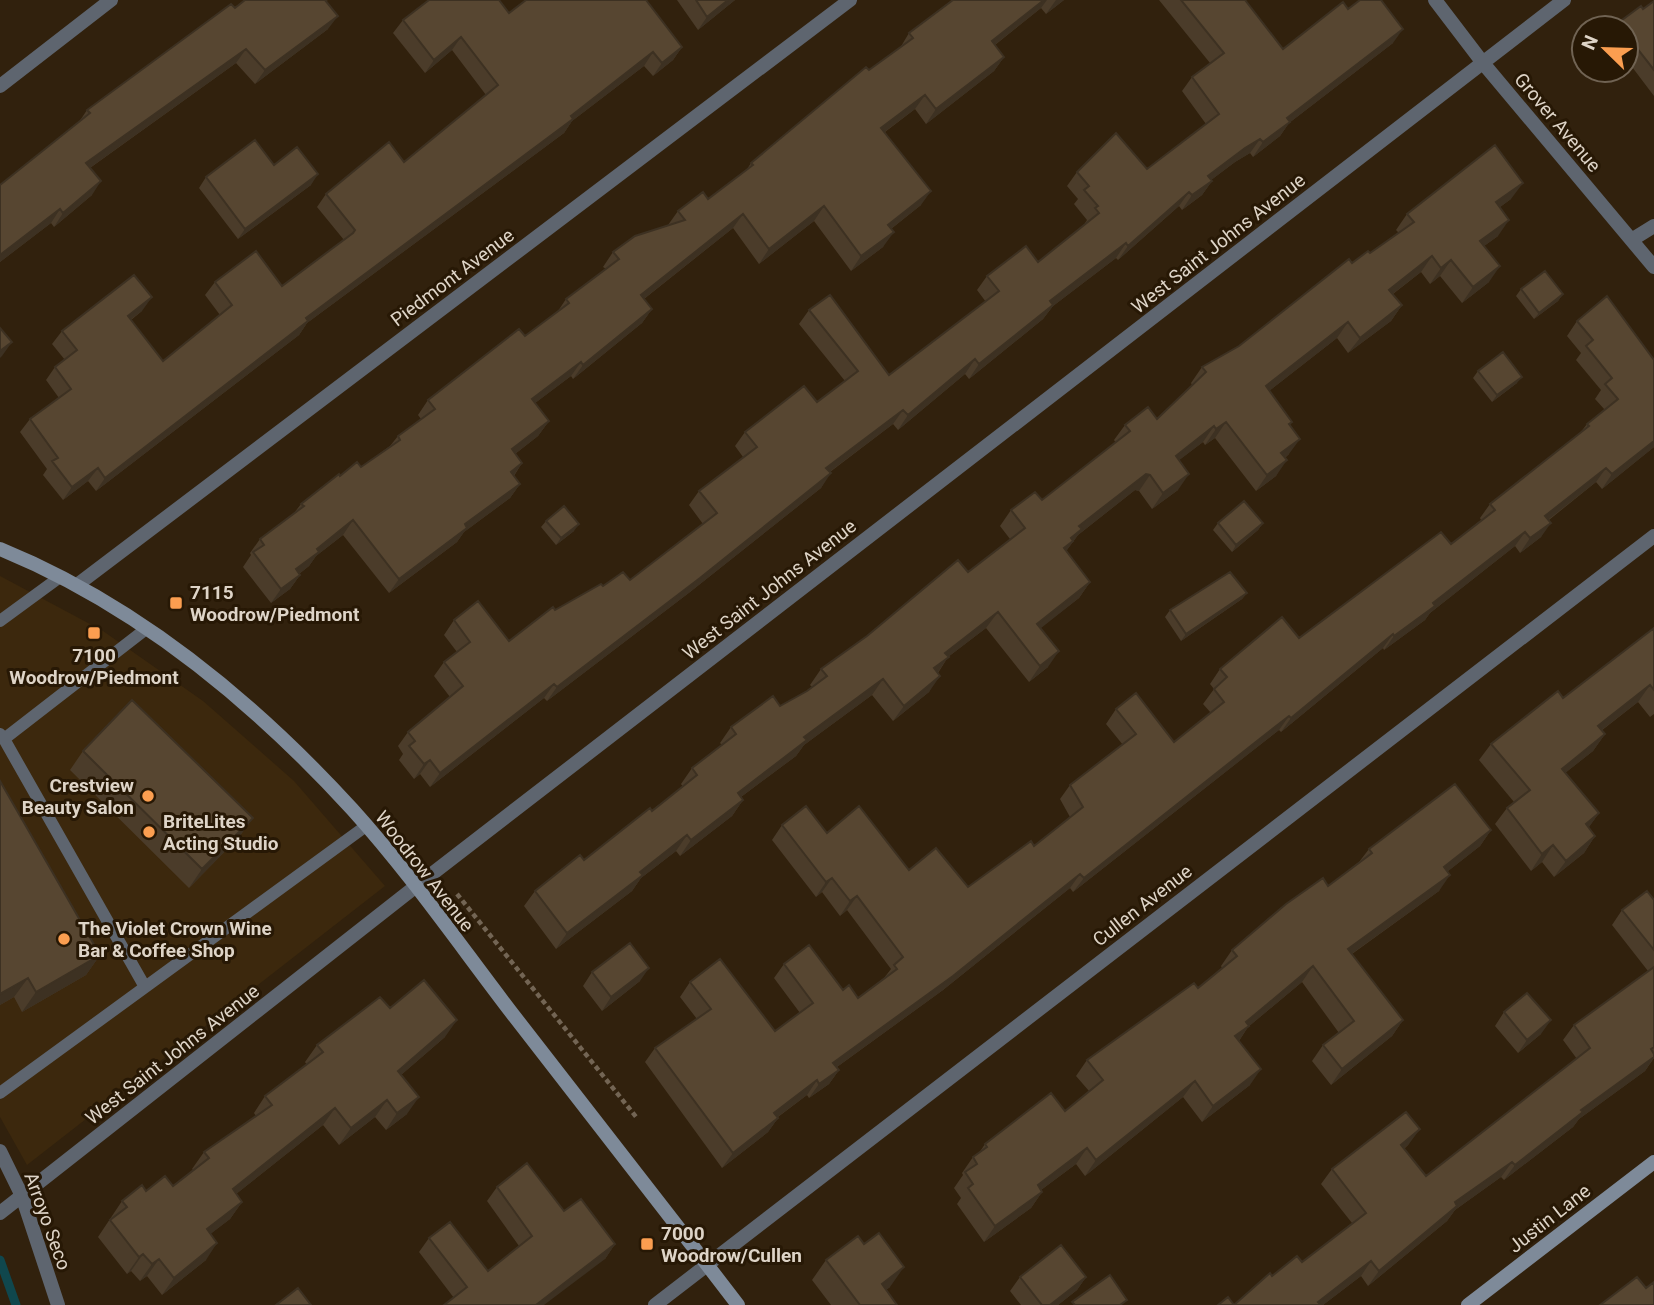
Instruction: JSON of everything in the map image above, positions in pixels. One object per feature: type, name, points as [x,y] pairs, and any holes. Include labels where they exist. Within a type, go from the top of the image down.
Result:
[{"type":"street","points":[[0,86],[111,0]]},
{"type":"street","name":"Piedmont Avenue","points":[[76,585],[850,0]]},
{"type":"street","name":"Grover Avenue","points":[[1435,0],[1483,63],[1654,267]]},
{"type":"street","name":"West Saint Johns Avenue","points":[[0,1213],[415,887],[1564,0]]},
{"type":"street","points":[[1633,239],[1654,226]]},
{"type":"street","name":"Cullen Avenue","points":[[655,1305],[1654,536]]},
{"type":"street","name":"Woodrow Avenue","points":[[0,549],[76,585],[146,629],[266,722],[366,826],[738,1305]]},
{"type":"street","name":"Arroyo Seco","points":[[0,1151],[22,1196],[58,1305]]},
{"type":"street","name":"Justin Lane","points":[[1468,1305],[1654,1162]]},
{"type":"lane","points":[[0,621],[60,577]]},
{"type":"lane","points":[[145,987],[2,736],[146,629]]},
{"type":"lane","points":[[0,1093],[366,826]]},
{"type":"path","points":[[457,894],[637,1118]]},
{"type":"shaded area","points":[[0,576],[103,631],[203,701],[294,781],[385,886],[27,1165],[0,1117]]},
{"type":"building","points":[[245,0],[325,0],[338,16],[265,70],[246,49],[86,163],[101,181],[63,213],[60,209],[0,255],[0,185],[90,113],[87,110],[231,4],[235,8]]},
{"type":"building","points":[[429,0],[499,0],[509,13],[526,0],[646,0],[682,47],[662,63],[653,52],[571,116],[573,119],[306,318],[308,321],[105,478],[98,468],[72,487],[52,461],[58,458],[30,419],[71,389],[55,367],[77,350],[62,331],[134,275],[152,297],[128,316],[163,361],[232,305],[215,282],[256,251],[282,286],[355,230],[326,194],[389,142],[404,162],[498,85],[461,37],[434,60],[403,20]]},
{"type":"building","points":[[696,0],[728,0],[707,17]]},
{"type":"building","points":[[953,0],[1044,0],[992,41],[1004,57],[936,109],[925,95],[881,128],[931,191],[888,225],[894,232],[861,256],[824,206],[769,249],[743,214],[641,295],[652,309],[583,365],[581,362],[532,399],[549,421],[512,449],[522,463],[511,472],[520,484],[465,524],[467,528],[399,579],[353,520],[317,549],[319,552],[296,569],[300,575],[281,589],[253,552],[264,545],[260,539],[304,506],[301,504],[339,474],[340,476],[357,462],[361,467],[400,440],[398,436],[435,409],[428,400],[519,329],[525,336],[569,303],[566,299],[619,259],[613,252],[635,236],[685,220],[678,211],[703,192],[708,199],[753,165],[751,163],[866,67],[869,70],[913,38],[909,33]]},
{"type":"building","points":[[1181,0],[1245,0],[1283,49],[1343,2],[1348,9],[1360,0],[1381,0],[1403,29],[1287,118],[1290,122],[1263,142],[1260,139],[1245,148],[1208,176],[1212,181],[1192,195],[1189,192],[1128,246],[1126,243],[1050,301],[1053,305],[979,364],[975,359],[908,415],[903,410],[826,468],[831,473],[700,578],[557,687],[554,684],[440,773],[430,760],[424,764],[409,746],[415,741],[408,732],[463,686],[444,662],[470,642],[454,620],[478,601],[509,641],[553,607],[555,610],[601,584],[603,586],[623,572],[630,580],[717,513],[699,491],[757,447],[745,432],[804,386],[817,402],[858,371],[809,310],[830,295],[889,375],[999,291],[987,276],[1026,246],[1038,262],[1099,213],[1095,208],[1098,206],[1084,190],[1089,186],[1077,172],[1116,133],[1147,169],[1219,114],[1192,77],[1224,53]]},
{"type":"building","points":[[1654,1],[1654,70],[1640,52],[1640,14],[1630,14],[1641,6],[1643,9]]},
{"type":"building","points":[[255,140],[274,165],[297,147],[318,174],[245,229],[206,177]]},
{"type":"building","points":[[1495,145],[1523,183],[1496,202],[1509,220],[1480,241],[1500,266],[1473,287],[1451,260],[1441,268],[1432,256],[1389,290],[1402,305],[1360,338],[1348,322],[1266,386],[1292,422],[1289,424],[1300,439],[1281,453],[1287,460],[1267,475],[1226,422],[1216,429],[1214,426],[1176,456],[1189,474],[1163,493],[1150,475],[1146,474],[1079,526],[1082,529],[1064,548],[1090,582],[1037,624],[1059,651],[1040,666],[998,612],[945,653],[949,657],[934,668],[940,676],[904,706],[883,679],[804,737],[807,740],[738,793],[743,800],[691,840],[687,835],[640,872],[643,875],[567,933],[535,891],[580,855],[584,860],[697,775],[692,768],[736,734],[731,727],[773,696],[780,706],[807,691],[827,676],[821,669],[867,636],[958,560],[968,572],[1025,528],[1011,510],[1035,492],[1042,500],[1130,431],[1125,425],[1148,407],[1157,419],[1206,372],[1202,367],[1239,346],[1349,259],[1352,263],[1368,251],[1370,253],[1414,222],[1407,214]]},
{"type":"building","points":[[1545,271],[1563,294],[1539,313],[1521,289]]},
{"type":"building","points":[[1607,296],[1654,360],[1654,441],[1612,474],[1606,468],[1545,516],[1551,523],[1530,538],[1525,532],[1433,603],[1435,606],[1394,636],[1393,634],[1291,718],[1289,716],[1084,878],[1080,874],[953,976],[833,1063],[839,1070],[819,1084],[817,1080],[774,1113],[778,1118],[733,1153],[655,1048],[711,1009],[690,982],[720,959],[775,1031],[813,1003],[784,964],[809,945],[843,990],[849,985],[858,998],[897,969],[894,965],[903,957],[857,896],[850,901],[832,878],[826,882],[782,825],[806,806],[827,833],[859,806],[909,870],[936,848],[968,887],[1031,841],[1034,846],[1083,807],[1070,785],[1136,734],[1116,709],[1136,693],[1174,742],[1224,702],[1214,689],[1227,677],[1220,669],[1282,617],[1299,638],[1441,532],[1451,544],[1495,510],[1490,504],[1589,426],[1587,424],[1618,399],[1605,384],[1612,378],[1586,346],[1593,340],[1577,321]]},
{"type":"building","points":[[0,328],[12,342],[0,351]]},
{"type":"building","points":[[1503,352],[1522,377],[1497,395],[1478,371]]},
{"type":"building","points":[[1244,501],[1263,523],[1236,545],[1218,523]]},
{"type":"building","points":[[564,506],[579,524],[561,538],[546,521]]},
{"type":"building","points":[[1230,572],[1247,593],[1186,634],[1170,610]]},
{"type":"building","points":[[1654,628],[1654,690],[1650,685],[1598,726],[1605,734],[1562,769],[1599,813],[1586,824],[1595,836],[1566,861],[1553,845],[1542,854],[1507,808],[1530,790],[1491,744],[1558,691],[1563,698]]},
{"type":"building","points":[[132,700],[253,818],[202,869],[83,751]]},
{"type":"building","points":[[0,781],[100,955],[36,992],[28,978],[0,994]]},
{"type":"building","points":[[1455,784],[1491,830],[1444,867],[1450,875],[1348,949],[1403,1020],[1342,1069],[1323,1045],[1354,1021],[1313,966],[1246,1022],[1249,1026],[1235,1036],[1261,1069],[1213,1106],[1195,1081],[1096,1160],[1087,1148],[1038,1185],[1042,1192],[995,1226],[968,1188],[973,1184],[965,1172],[977,1164],[973,1157],[987,1147],[985,1144],[1051,1093],[1065,1111],[1103,1080],[1087,1060],[1194,983],[1198,988],[1237,956],[1232,950],[1286,904],[1323,878],[1328,886],[1372,853],[1369,849]]},
{"type":"building","points":[[1647,891],[1654,900],[1654,950],[1622,910]]},
{"type":"building","points":[[630,943],[649,968],[611,997],[592,972]]},
{"type":"building","points":[[1654,967],[1654,1047],[1651,1049],[1654,1057],[1581,1110],[1583,1112],[1515,1165],[1512,1162],[1455,1202],[1457,1206],[1379,1271],[1371,1261],[1318,1302],[1321,1305],[1234,1305],[1270,1273],[1272,1276],[1297,1256],[1302,1262],[1366,1213],[1332,1169],[1406,1112],[1420,1129],[1401,1145],[1426,1176],[1590,1048],[1574,1025]]},
{"type":"building","points":[[424,980],[457,1020],[398,1071],[419,1097],[397,1113],[387,1100],[351,1128],[335,1108],[233,1189],[242,1202],[207,1229],[217,1243],[174,1278],[159,1259],[152,1264],[143,1254],[139,1257],[110,1220],[127,1207],[122,1201],[142,1185],[146,1191],[165,1176],[173,1186],[209,1158],[204,1152],[272,1105],[265,1096],[323,1052],[317,1045],[380,997],[390,1008]]},
{"type":"building","points":[[1527,993],[1551,1020],[1527,1040],[1504,1012]]},
{"type":"building","points":[[527,1163],[564,1211],[581,1199],[615,1244],[536,1305],[444,1305],[467,1287],[429,1238],[450,1222],[488,1271],[532,1236],[497,1187]]},
{"type":"building","points":[[879,1233],[904,1267],[882,1284],[897,1305],[860,1305],[826,1260],[858,1236],[864,1244]]},
{"type":"building","points":[[1061,1245],[1086,1277],[1050,1305],[1042,1305],[1020,1277]]},
{"type":"building","points":[[1110,1275],[1127,1300],[1120,1305],[1075,1305],[1072,1302]]},
{"type":"building","points":[[1637,1277],[1646,1288],[1654,1282],[1654,1305],[1600,1305]]},
{"type":"building","points":[[298,1288],[311,1305],[276,1305]]},
{"type":"building","points":[[1228,1297],[1234,1305],[1218,1305]]},
{"type":"waterway","points":[[0,1260],[16,1305]]},
{"type":"place","name":"7115 Woodrow/Piedmont","points":[[176,603]]},
{"type":"place","name":"7100 Woodrow/Piedmont","points":[[94,633]]},
{"type":"place","name":"Crestview Beauty Salon","points":[[148,796]]},
{"type":"place","name":"BriteLites Acting Studio","points":[[149,832]]},
{"type":"place","name":"The Violet Crown Wine Bar & Coffee Shop","points":[[64,939]]},
{"type":"place","name":"7000 Woodrow/Cullen","points":[[647,1244]]}]
